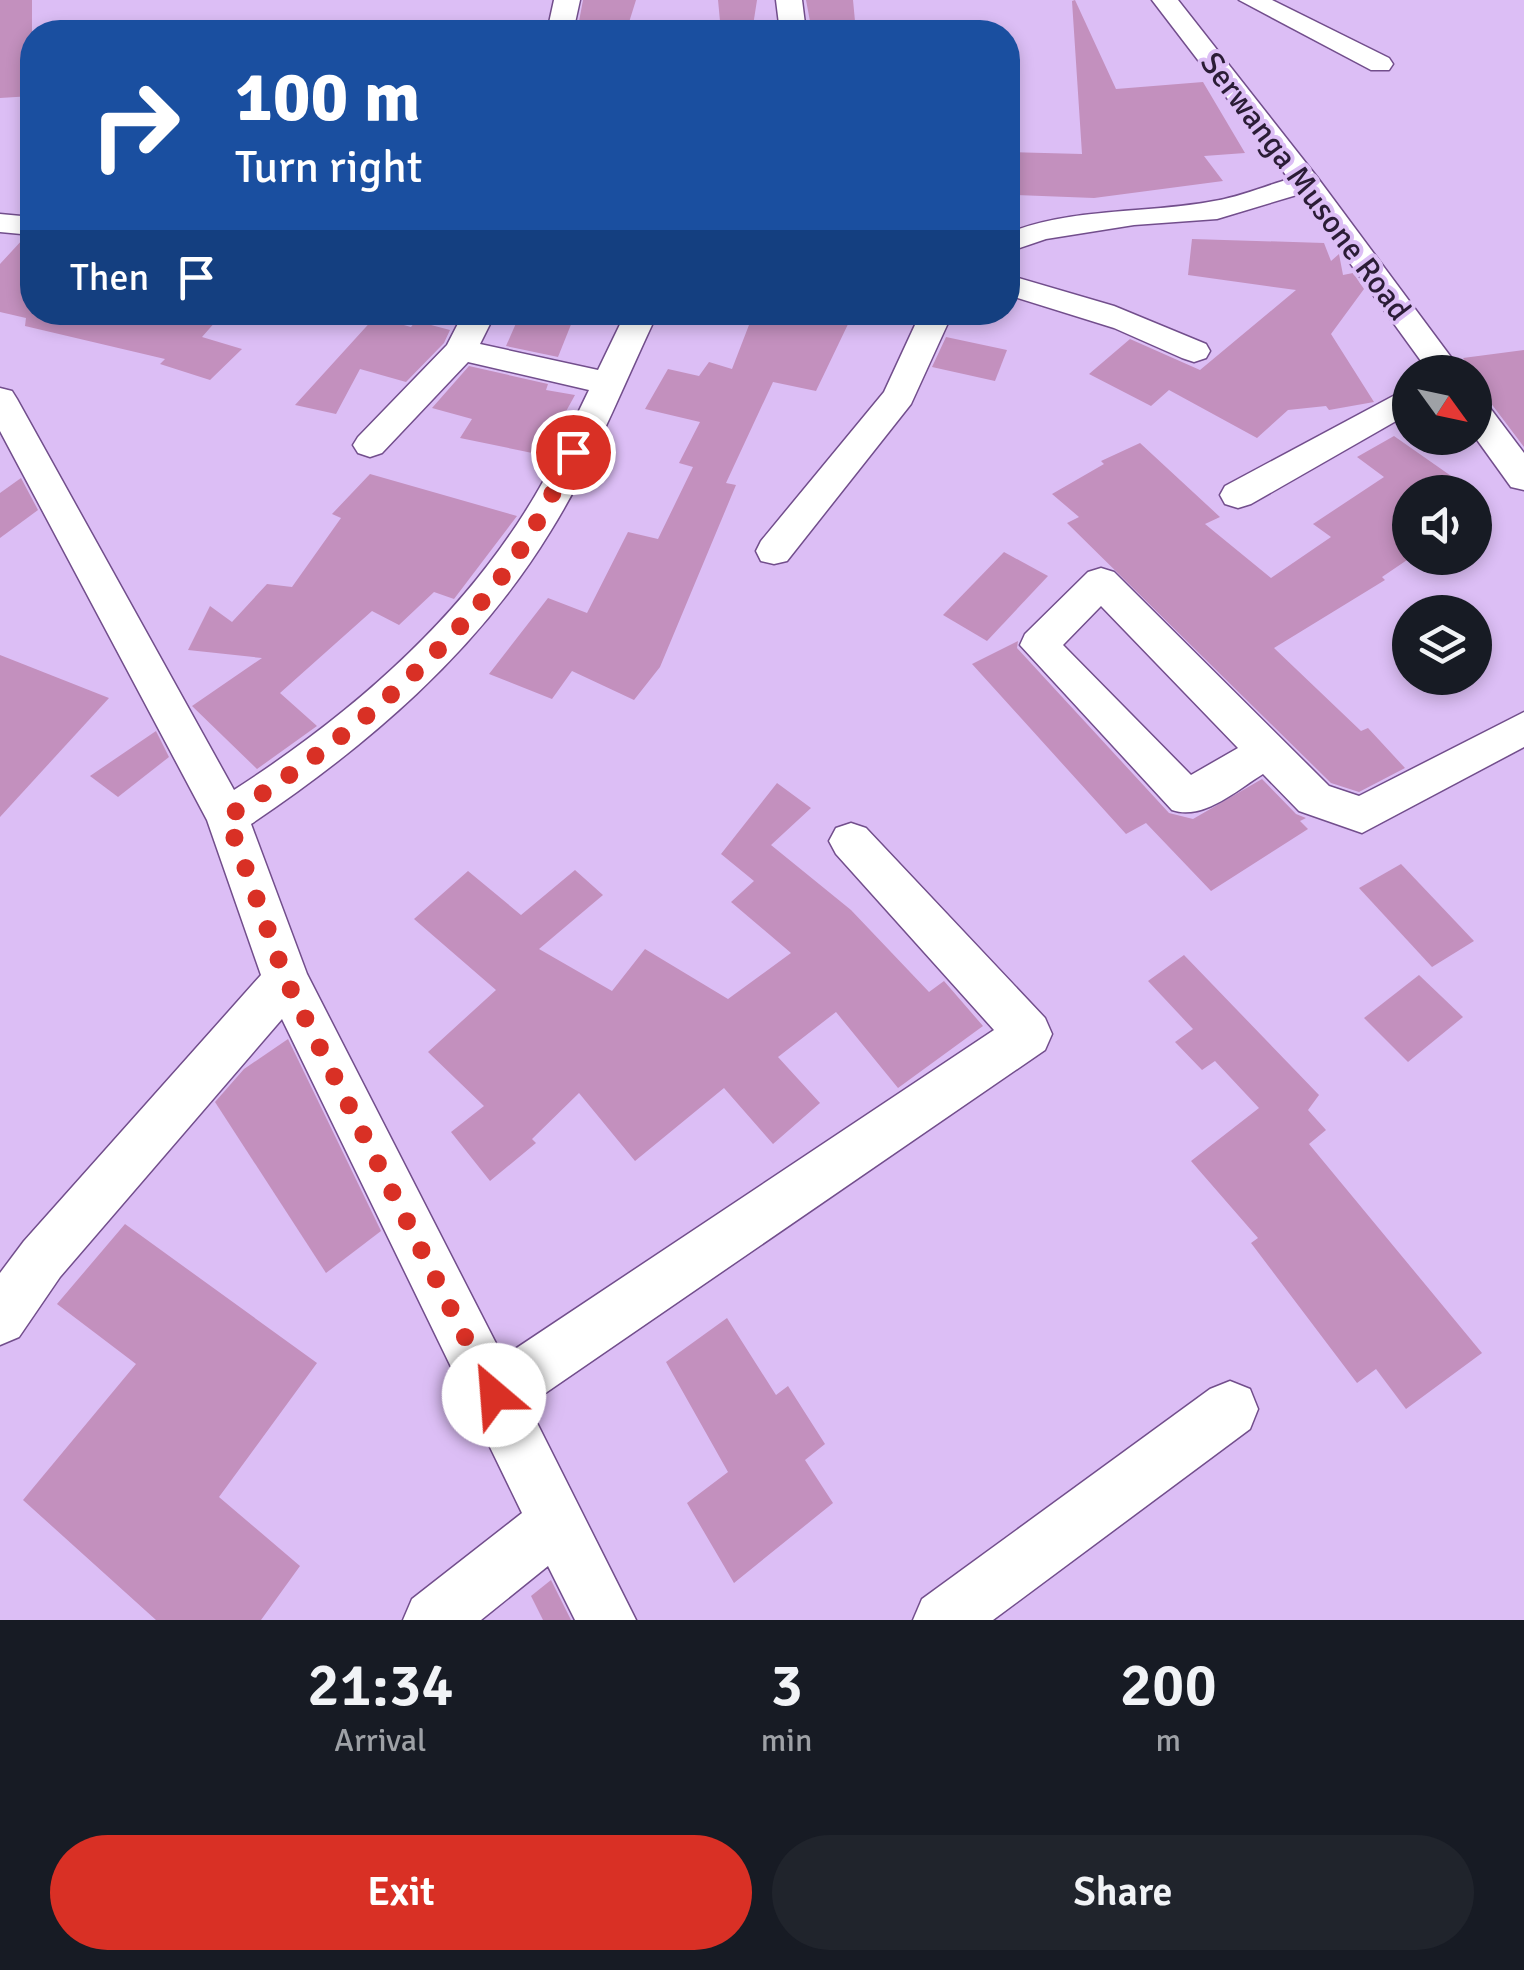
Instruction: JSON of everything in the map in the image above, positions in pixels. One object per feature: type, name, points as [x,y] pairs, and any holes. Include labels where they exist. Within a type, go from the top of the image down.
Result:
[{"type":"street","name":"Serwanga Musone Road","points":[[1165,0],[1433,355]]},
{"type":"street","points":[[1252,0],[1380,64]]},
{"type":"street","points":[[1020,238],[1039,231],[1134,216],[1216,210],[1307,183]]},
{"type":"street","points":[[1020,288],[1155,330],[1194,350]]},
{"type":"street","points":[[370,445],[461,350],[474,325]]},
{"type":"street","points":[[227,817],[302,769],[370,713],[452,635],[506,570],[539,520],[636,325]]},
{"type":"street","points":[[774,551],[899,396],[931,325]]},
{"type":"street","points":[[461,350],[607,383]]},
{"type":"street","points":[[0,398],[227,817],[286,980],[606,1620]]},
{"type":"street","points":[[1238,495],[1392,408]]},
{"type":"street","points":[[1492,435],[1524,478]]},
{"type":"street","points":[[1267,751],[1187,798],[1040,645],[1101,582],[1267,751],[1314,799],[1362,815],[1524,728]]},
{"type":"street","points":[[494,1395],[1028,1034],[851,841]]},
{"type":"street","points":[[0,1318],[42,1260],[286,980]]},
{"type":"street","points":[[943,1620],[1230,1410]]},
{"type":"street","points":[[433,1620],[557,1522]]},
{"type":"building","points":[[0,0],[32,0],[32,20],[20,20],[20,97],[0,98]]},
{"type":"building","points":[[583,0],[636,0],[630,20],[579,20]]},
{"type":"building","points":[[718,0],[757,0],[754,20],[720,20]]},
{"type":"building","points":[[806,0],[853,0],[855,20],[810,20]]},
{"type":"building","points":[[1075,0],[1116,89],[1203,82],[1245,153],[1204,156],[1223,181],[1094,198],[1020,195],[1020,152],[1082,154],[1072,1]]},
{"type":"building","points":[[1192,239],[1324,243],[1331,261],[1339,254],[1343,275],[1353,273],[1364,289],[1331,334],[1374,402],[1329,410],[1326,406],[1288,410],[1257,438],[1169,390],[1151,406],[1089,374],[1130,339],[1200,370],[1296,290],[1188,275]]},
{"type":"building","points":[[20,242],[20,317],[0,312],[0,264]]},
{"type":"building","points":[[213,325],[202,337],[242,349],[210,380],[160,364],[165,359],[25,326]]},
{"type":"building","points":[[368,325],[431,325],[450,330],[444,343],[406,382],[360,369],[336,414],[295,405]]},
{"type":"building","points":[[515,325],[571,325],[558,357],[506,346]]},
{"type":"building","points":[[749,325],[848,325],[816,391],[773,382],[726,483],[736,485],[660,667],[634,700],[572,671],[552,699],[489,674],[548,598],[587,613],[628,532],[658,539],[693,467],[679,463],[700,422],[645,409],[668,369],[699,376],[709,362],[732,369]]},
{"type":"building","points":[[946,337],[1007,350],[995,381],[932,367]]},
{"type":"building","points":[[1524,350],[1524,447],[1492,405],[1492,355],[1486,355]]},
{"type":"building","points":[[469,366],[548,384],[546,390],[575,395],[542,455],[460,438],[472,419],[432,408]]},
{"type":"building","points":[[1392,437],[1392,455],[1421,455],[1450,475],[1392,475],[1392,570],[1382,577],[1385,580],[1274,648],[1361,731],[1368,728],[1405,768],[1359,792],[1331,783],[1067,523],[1079,517],[1052,494],[1104,464],[1101,461],[1140,443],[1220,517],[1205,524],[1271,578],[1331,537],[1313,524],[1384,477],[1357,457]]},
{"type":"building","points":[[370,474],[517,516],[454,599],[434,592],[399,625],[372,611],[280,693],[317,726],[257,769],[192,706],[262,658],[188,650],[210,606],[232,622],[267,584],[292,587],[341,518],[332,514]]},
{"type":"building","points":[[21,478],[38,510],[0,538],[0,493]]},
{"type":"building","points":[[1004,552],[1048,576],[987,641],[943,615]]},
{"type":"building","points":[[1018,641],[1017,648],[1169,813],[1193,819],[1262,779],[1296,814],[1306,818],[1300,821],[1308,829],[1211,891],[1146,823],[1126,834],[972,664]]},
{"type":"building","points":[[0,655],[109,698],[0,817]]},
{"type":"building","points":[[156,731],[169,757],[118,797],[90,776]]},
{"type":"building","points":[[777,783],[811,808],[771,845],[851,910],[929,992],[944,981],[983,1026],[898,1088],[836,1012],[778,1057],[820,1103],[773,1144],[724,1088],[635,1161],[579,1093],[532,1139],[536,1143],[490,1181],[451,1132],[484,1106],[428,1052],[496,990],[414,919],[468,871],[521,915],[575,870],[603,895],[539,949],[612,991],[645,949],[728,999],[791,953],[731,902],[754,881],[721,854]]},
{"type":"building","points":[[1401,864],[1474,941],[1432,967],[1359,888]]},
{"type":"building","points":[[1184,955],[1319,1095],[1308,1110],[1326,1130],[1309,1144],[1482,1353],[1406,1409],[1376,1369],[1357,1383],[1251,1243],[1258,1238],[1191,1161],[1259,1108],[1215,1061],[1202,1070],[1175,1042],[1193,1029],[1148,981]]},
{"type":"building","points":[[1419,975],[1463,1017],[1408,1062],[1364,1018]]},
{"type":"building","points":[[288,1039],[381,1231],[326,1273],[215,1102],[244,1069]]},
{"type":"building","points":[[125,1224],[317,1363],[219,1497],[300,1566],[261,1620],[156,1620],[23,1500],[136,1364],[57,1304]]},
{"type":"building","points":[[727,1318],[776,1395],[788,1386],[825,1444],[805,1460],[833,1503],[734,1583],[687,1503],[728,1472],[666,1362]]},
{"type":"building","points":[[551,1580],[571,1620],[543,1620],[531,1596]]},
{"type":"route","points":[[494,1395],[286,980],[227,817],[302,769],[370,713],[452,635],[506,570],[539,520],[573,452]]}]
